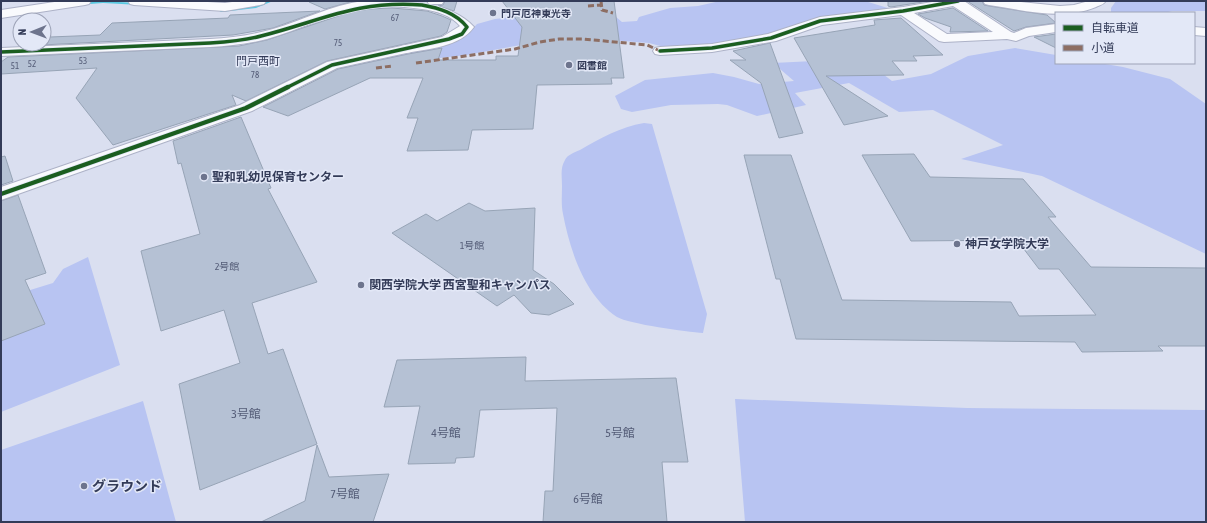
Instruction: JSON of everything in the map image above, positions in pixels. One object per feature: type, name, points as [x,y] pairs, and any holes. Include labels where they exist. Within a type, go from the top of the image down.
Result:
[{"type":"street","points":[[1,14],[85,1]]},
{"type":"street","points":[[134,1],[179,2],[224,7],[260,1]]},
{"type":"street","points":[[1,52],[244,40],[289,29],[373,1]]},
{"type":"street","points":[[433,1],[438,1]]},
{"type":"street","points":[[660,51],[712,48],[771,38],[820,21],[903,11],[957,1],[1007,34],[1016,37],[1026,32],[1055,28]]},
{"type":"street","points":[[989,1],[1056,9],[1092,7]]},
{"type":"street","points":[[1,194],[246,108],[332,65],[449,39],[462,34],[467,28],[464,21],[456,16],[418,5],[377,3],[356,6]]},
{"type":"street","points":[[903,11],[944,38],[1007,34]]},
{"type":"street","points":[[1195,31],[1206,32]]},
{"type":"shaded area","points":[[720,1],[865,1],[891,9],[772,35],[711,46],[668,48],[649,43],[610,40],[521,45],[466,55],[414,61],[377,62],[378,59],[455,41],[465,37],[477,24],[495,19],[521,16],[616,17],[622,22],[637,21],[639,17],[670,8],[698,6]]},
{"type":"shaded area","points":[[1116,1],[1206,1],[1206,11],[1111,12],[1111,8]]},
{"type":"shaded area","points":[[1015,48],[1055,55],[1055,64],[1105,64],[1123,67],[1170,79],[1206,104],[1206,254],[1042,176],[961,159],[1003,145],[933,110],[899,112],[849,83],[795,93],[806,105],[757,116],[727,105],[718,104],[671,105],[632,112],[621,109],[615,96],[645,80],[713,73],[759,84],[794,81],[773,63],[855,59],[879,71],[892,81],[931,74],[968,56]]},
{"type":"shaded area","points":[[644,123],[652,124],[707,314],[703,333],[645,325],[623,320],[617,317],[605,308],[596,297],[587,284],[574,257],[563,214],[563,163],[571,154],[595,141],[627,127]]},
{"type":"shaded area","points":[[88,257],[120,365],[1,412],[1,299],[53,283],[63,269]]},
{"type":"shaded area","points":[[735,399],[967,408],[1206,410],[1206,522],[745,522]]},
{"type":"shaded area","name":"グラウンド","points":[[143,401],[176,522],[1,522],[1,450]]},
{"type":"building","points":[[354,1],[325,9],[309,2]]},
{"type":"building","points":[[445,1],[457,1],[454,11],[438,6],[443,5]]},
{"type":"building","points":[[502,1],[614,1],[624,78],[611,78],[612,84],[537,85],[533,129],[472,130],[468,150],[407,151],[418,118],[407,118],[423,78],[370,78],[288,116],[263,107],[338,69],[408,54],[442,48],[438,60],[496,60],[496,56],[518,56],[522,27]]},
{"type":"building","points":[[888,1],[929,1],[891,7],[888,6]]},
{"type":"building","points":[[967,1],[982,1],[984,5],[1047,15],[1055,22],[1026,27],[1014,31]]},
{"type":"building","points":[[392,8],[427,11],[451,20],[447,32],[441,36],[327,61],[246,101],[232,95],[236,105],[113,145],[76,98],[97,68],[1,74],[1,62],[8,57],[239,46],[267,40],[350,12]]},
{"type":"building","points":[[953,8],[988,31],[950,32],[951,27],[918,14]]},
{"type":"building","points":[[320,11],[273,28],[233,35],[52,44],[52,37],[100,35],[112,23],[228,18],[230,15]]},
{"type":"building","points":[[901,18],[943,55],[913,56],[917,61],[892,61],[904,75],[826,76],[888,116],[844,125],[794,38],[875,25],[874,20]]},
{"type":"building","points":[[1055,34],[1055,48],[1034,37]]},
{"type":"building","points":[[770,43],[803,133],[779,138],[761,83],[730,60],[746,60],[733,51]]},
{"type":"building","points":[[241,117],[271,188],[268,189],[317,282],[252,303],[268,354],[283,349],[317,444],[200,490],[179,384],[240,363],[224,310],[161,331],[141,251],[200,234],[181,163],[178,164],[173,141]]},
{"type":"building","points":[[914,154],[930,177],[1023,179],[1056,217],[1048,217],[1091,267],[1206,268],[1206,346],[1158,346],[1163,351],[1082,352],[1075,342],[796,339],[780,279],[776,279],[744,155],[791,155],[842,300],[1011,302],[1019,316],[1096,315],[1059,269],[1039,269],[1017,240],[911,241],[862,155]]},
{"type":"building","points":[[5,156],[13,181],[1,185],[1,157]]},
{"type":"building","points":[[18,195],[46,273],[25,280],[45,324],[1,341],[1,201]]},
{"type":"building","points":[[469,203],[485,211],[535,208],[533,270],[554,284],[574,304],[549,315],[531,313],[514,295],[497,306],[392,233],[426,214],[437,221]]},
{"type":"building","points":[[526,357],[525,381],[676,378],[688,462],[662,462],[667,522],[543,522],[545,491],[553,491],[557,408],[480,410],[474,457],[456,458],[455,463],[408,464],[420,406],[384,407],[397,360]]},
{"type":"building","points":[[317,445],[329,477],[389,474],[373,522],[261,522],[305,501]]},
{"type":"waterway","points":[[221,10],[256,6],[271,1]]},
{"type":"waterway","points":[[77,4],[103,2],[140,4]]},
{"type":"marked path","points":[[601,1],[602,10],[613,13]]},
{"type":"marked path","points":[[588,6],[602,5]]},
{"type":"marked path","points":[[416,63],[515,49],[540,42],[559,39],[583,39],[647,45],[660,51]]},
{"type":"marked path","points":[[376,68],[392,66]]},
{"type":"cycle path","points":[[660,51],[712,48],[771,38],[820,21],[903,11],[958,1]]},
{"type":"cycle path","points":[[1,52],[210,43],[243,40],[277,32],[344,9],[378,3],[413,4],[440,9],[452,14],[461,20],[467,27],[462,34],[449,39],[332,65],[246,108],[1,194]]},
{"type":"place","name":"門戸厄神東光寺","points":[[493,13]]},
{"type":"place","name":"図書館","points":[[569,65]]},
{"type":"place","name":"聖和乳幼児保育センター","points":[[204,177]]},
{"type":"place","name":"神戸女学院大学","points":[[957,244]]},
{"type":"place","name":"関西学院大学 西宮聖和キャンパス","points":[[361,285]]},
{"type":"place","name":"グラウンド","points":[[84,486]]},
{"type":"district","name":"門戸西町","points":[[258,61]]}]
